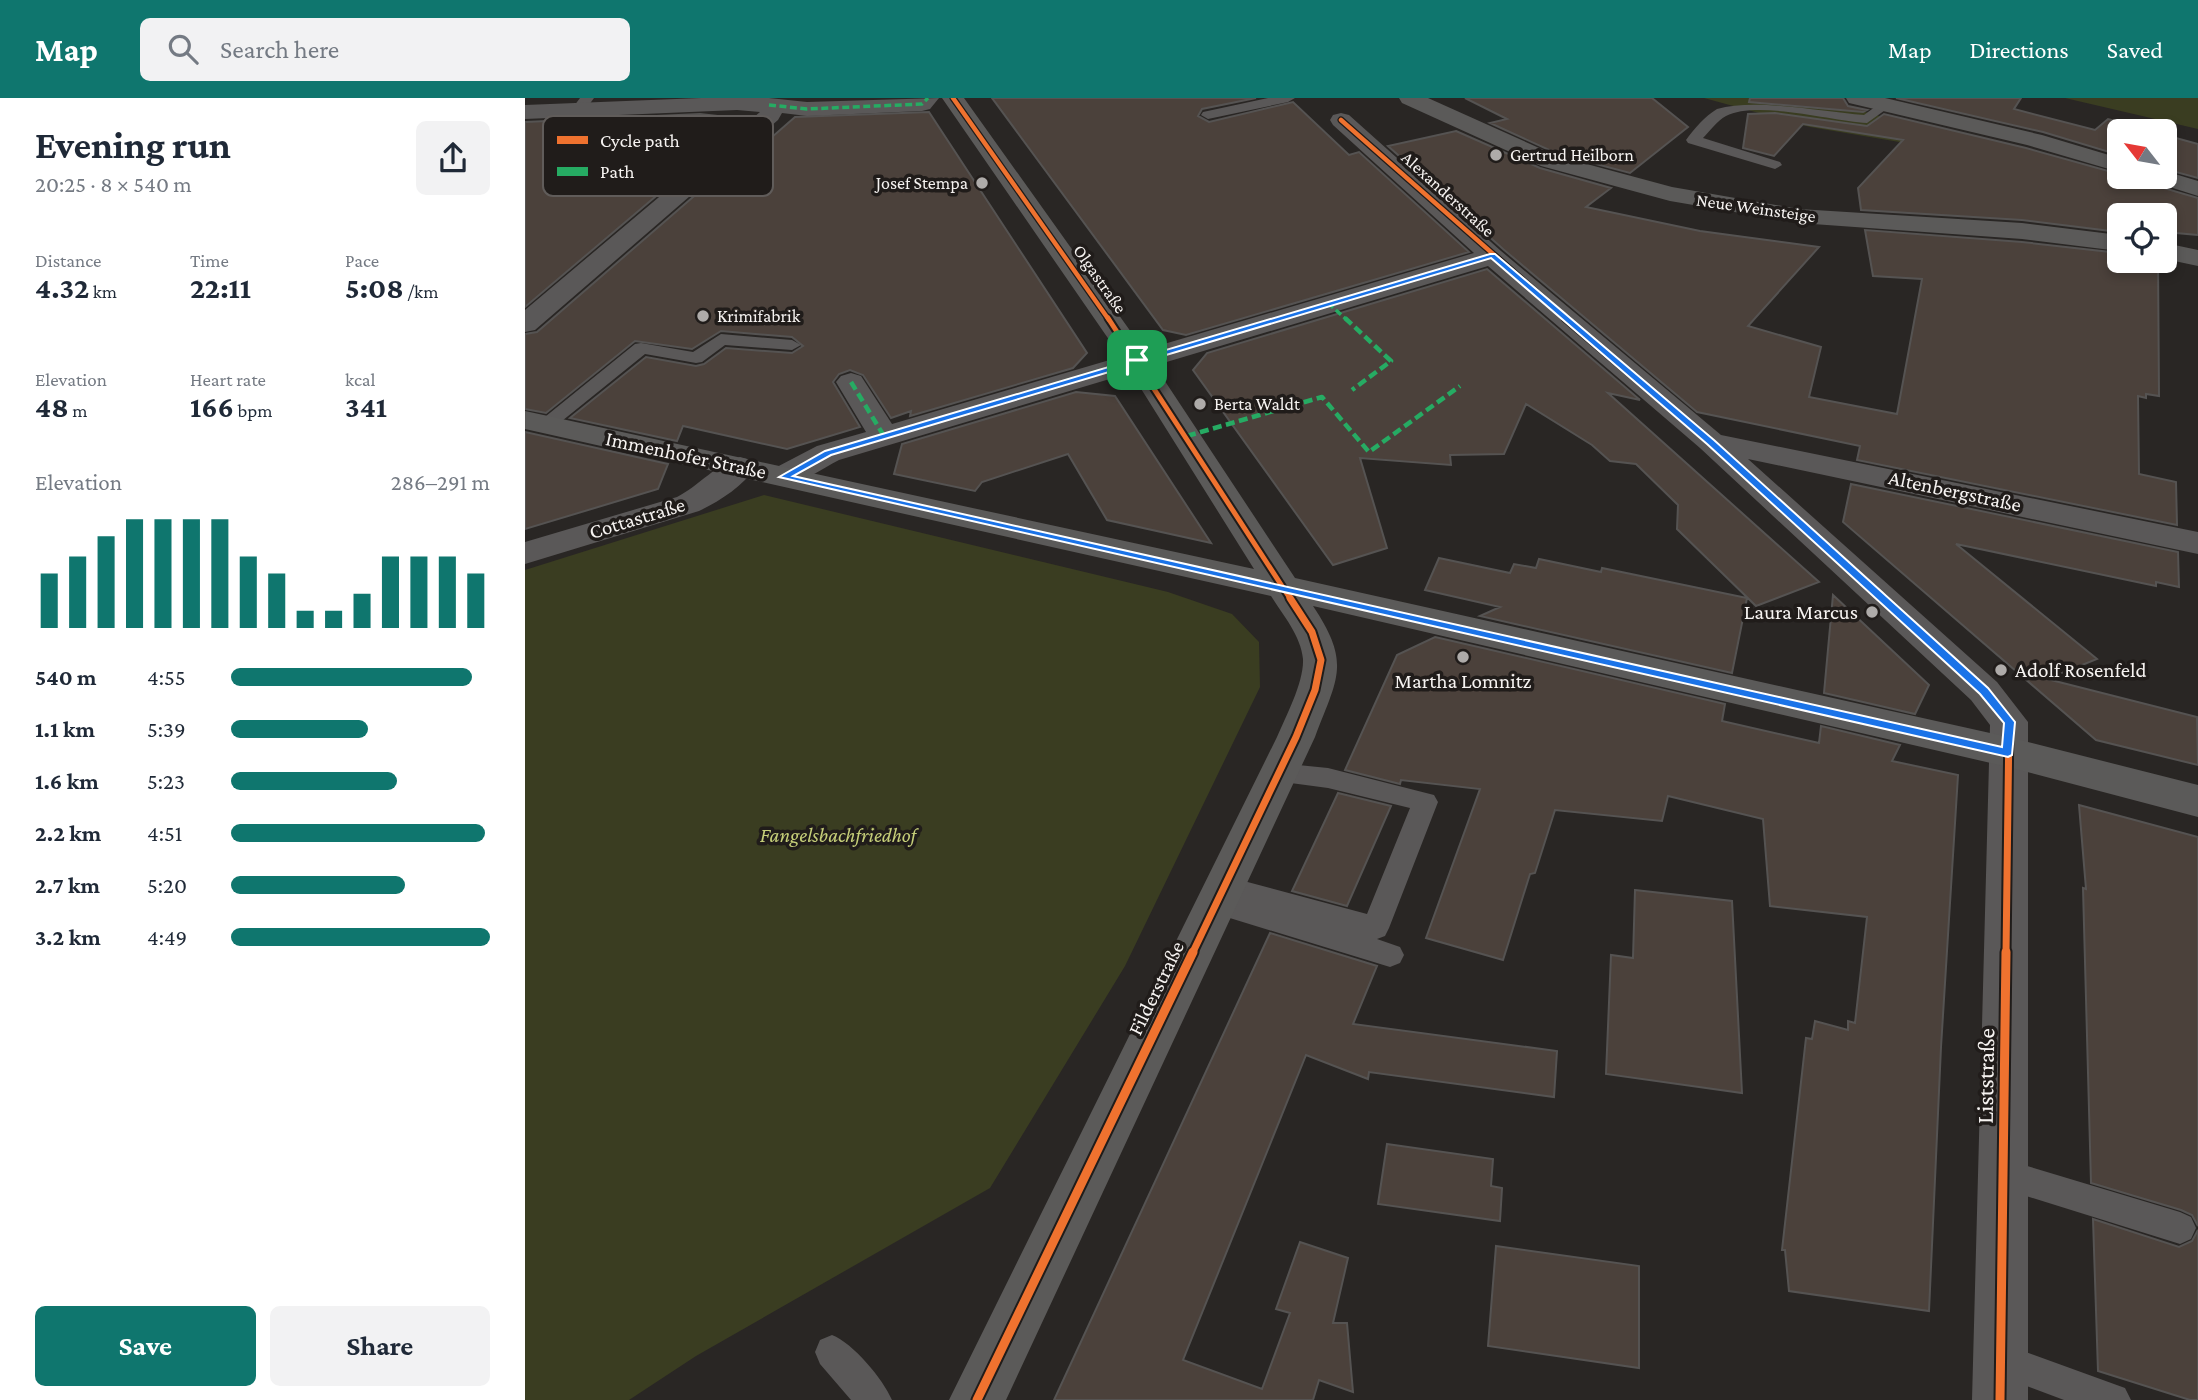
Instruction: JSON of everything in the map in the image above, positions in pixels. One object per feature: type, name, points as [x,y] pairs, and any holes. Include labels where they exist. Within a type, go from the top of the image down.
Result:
[{"type":"street","points":[[525,112],[583,104],[775,102],[807,109],[922,104],[928,98]]},
{"type":"street","name":"Olgastraße","points":[[953,98],[1137,360],[1284,588]]},
{"type":"street","name":"Neue Weinsteige","points":[[1410,98],[1549,161],[1670,194],[1799,216],[2022,231],[2107,242]]},
{"type":"street","points":[[1857,98],[2034,140],[2107,161]]},
{"type":"street","name":"Alexanderstraße","points":[[1341,120],[1492,256],[1711,442],[1984,691],[2009,722],[2008,752]]},
{"type":"street","points":[[2177,182],[2198,189]]},
{"type":"street","points":[[525,324],[674,196]]},
{"type":"street","points":[[2177,254],[2198,258]]},
{"type":"street","points":[[784,477],[828,453],[1492,256]]},
{"type":"street","points":[[851,382],[884,436]]},
{"type":"street","name":"Immenhofer Straße","points":[[535,423],[1284,588],[2008,752],[2198,801]]},
{"type":"street","name":"Altenbergstraße","points":[[1711,442],[2198,543]]},
{"type":"street","name":"Cottastraße","points":[[525,553],[688,504],[706,495],[740,467]]},
{"type":"street","name":"Filderstraße","points":[[977,1400],[1221,895],[1315,690],[1321,660],[1313,632],[1284,588]]},
{"type":"street","name":"Liststraße","points":[[2001,1380],[2008,752]]},
{"type":"lane","points":[[1208,115],[1287,98]]},
{"type":"lane","points":[[1775,165],[1693,140],[1723,111],[1754,106],[1786,106],[1867,119],[1883,105]]},
{"type":"lane","points":[[535,423],[641,348],[696,358],[721,339],[792,345]]},
{"type":"lane","points":[[1221,895],[1375,928],[1425,802],[1328,778],[1278,773]]},
{"type":"lane","points":[[1221,895],[1390,955]]},
{"type":"lane","points":[[2004,1174],[2180,1228]]},
{"type":"lane","points":[[832,1352],[874,1400]]},
{"type":"lane","points":[[2001,1380],[2113,1400]]},
{"type":"green space","points":[[1704,98],[1812,98],[2107,177],[1810,127]]},
{"type":"green space","points":[[2065,98],[2198,98],[2198,129],[2177,124],[2177,119],[2155,119]]},
{"type":"green space","name":"Fangelsbachfriedhof","points":[[764,495],[1168,592],[1232,614],[1259,642],[1260,687],[1125,966],[990,1188],[696,1356],[629,1400],[525,1400],[525,570]]},
{"type":"building","points":[[992,98],[1256,98],[1202,109],[1198,116],[1209,122],[1293,102],[1349,155],[1359,152],[1469,252],[1186,335],[1163,330]]},
{"type":"building","points":[[1465,98],[1652,98],[1688,127],[1630,173],[1558,154],[1490,123],[1507,119]]},
{"type":"building","points":[[1750,98],[1843,98],[1848,106],[1867,110],[1863,112],[1749,102]]},
{"type":"building","points":[[1896,98],[2021,98],[2014,109],[2095,130],[2107,120],[2107,151],[2043,132]]},
{"type":"building","points":[[929,112],[1087,353],[1073,368],[910,416],[911,411],[891,418],[863,375],[850,370],[839,374],[833,382],[860,427],[787,449],[683,426],[677,441],[570,418],[646,357],[696,366],[704,364],[726,348],[792,353],[803,346],[792,337],[721,331],[692,349],[635,341],[546,413],[525,409],[525,334],[537,332],[694,196],[773,196],[773,136],[795,117]]},
{"type":"building","points":[[1775,113],[1867,126],[1884,114],[2026,148],[2107,171],[2107,189],[2167,189],[2198,198],[2198,235],[2177,233],[2177,203],[2107,203],[2107,231],[2022,220],[1861,210],[1858,188],[1903,140],[1803,124],[1774,156],[1743,148],[1748,114]]},
{"type":"building","points":[[700,114],[718,116],[656,116]]},
{"type":"building","points":[[543,121],[543,196],[656,196],[525,307],[525,122]]},
{"type":"building","points":[[1456,131],[1540,168],[1611,188],[1586,207],[1700,231],[1819,247],[1748,326],[1821,347],[1809,397],[1897,414],[1922,279],[1873,276],[1865,230],[2107,252],[2107,273],[2158,273],[2159,396],[2138,396],[2139,474],[2176,482],[2177,525],[1857,460],[1860,446],[1697,412],[1503,249],[1388,146]]},
{"type":"building","points":[[2177,138],[2198,144],[2198,178],[2177,172]]},
{"type":"building","points":[[1487,269],[1640,400],[1608,393],[1819,582],[1756,606],[1677,529],[1678,505],[1636,464],[1610,461],[1592,445],[1526,404],[1504,454],[1450,455],[1451,465],[1360,458],[1387,548],[1333,565],[1193,370],[1207,353]]},
{"type":"building","points":[[1076,392],[1115,396],[1211,543],[1107,520],[1068,454],[982,482],[975,491],[894,474],[902,444]]},
{"type":"building","points":[[525,432],[668,464],[658,489],[525,529]]},
{"type":"building","points":[[1851,484],[2178,552],[2179,587],[2156,582],[2156,586],[1956,544],[2097,659],[2047,679],[2197,717],[2198,765],[2096,740],[1843,522]]},
{"type":"building","points":[[1439,558],[1510,573],[1514,564],[1536,568],[1539,559],[1601,572],[1602,568],[1747,598],[1732,673],[1480,616],[1500,607],[1425,590]]},
{"type":"building","points":[[1833,595],[1929,685],[1915,714],[1824,693]]},
{"type":"building","points":[[1435,637],[1725,704],[1722,721],[1819,743],[1821,726],[1900,745],[1892,761],[1958,775],[1941,1047],[1929,1311],[1789,1291],[1785,1250],[1782,1250],[1806,1038],[1812,1039],[1815,1021],[1848,1030],[1848,1021],[1855,1023],[1867,917],[1770,906],[1763,819],[1668,796],[1662,821],[1555,810],[1535,873],[1530,874],[1503,960],[1426,938],[1480,789],[1401,780],[1400,784],[1345,770],[1397,655]]},
{"type":"building","points":[[1338,793],[1391,806],[1347,906],[1292,891]]},
{"type":"building","points":[[2079,805],[2198,837],[2198,1226],[2192,1215],[2181,1210],[2091,1183],[2083,888],[2086,889]]},
{"type":"building","points":[[1635,890],[1732,901],[1742,1093],[1606,1074],[1611,955],[1633,958]]},
{"type":"building","points":[[1270,933],[1377,966],[1353,1024],[1557,1051],[1554,1097],[1369,1072],[1368,1079],[1306,1055],[1183,1360],[1262,1389],[1290,1313],[1276,1309],[1300,1242],[1348,1258],[1333,1323],[1347,1323],[1353,1392],[1319,1380],[1313,1400],[1054,1400]]},
{"type":"building","points":[[1387,1144],[1493,1159],[1491,1186],[1502,1188],[1500,1221],[1378,1204]]},
{"type":"building","points":[[2093,1219],[2179,1247],[2192,1241],[2198,1230],[2198,1400],[2190,1400],[2098,1371]]},
{"type":"building","points":[[1496,1246],[1639,1266],[1639,1368],[1488,1346]]},
{"type":"marked path","points":[[769,105],[807,109],[922,104],[928,98]]},
{"type":"marked path","points":[[1328,303],[1391,361],[1352,390]]},
{"type":"marked path","points":[[784,476],[828,453],[1137,360]]},
{"type":"marked path","points":[[851,382],[884,436]]},
{"type":"marked path","points":[[1187,436],[1322,397],[1369,452],[1460,386]]},
{"type":"cycle path","points":[[953,98],[1137,360],[1312,632],[1321,660],[1315,690],[1296,737],[977,1400]]},
{"type":"cycle path","points":[[1341,120],[1492,256],[1711,442],[1984,691],[2009,722],[2000,1400]]},
{"type":"place","name":"Gertrud Heilborn","points":[[1496,155]]},
{"type":"place","name":"Josef Stempa","points":[[982,183]]},
{"type":"place","name":"Krimifabrik","points":[[703,316]]},
{"type":"place","name":"Berta Waldt","points":[[1200,404]]},
{"type":"place","name":"Laura Marcus","points":[[1872,612]]},
{"type":"place","name":"Martha Lomnitz","points":[[1463,657]]},
{"type":"place","name":"Adolf Rosenfeld","points":[[2001,670]]},
{"type":"route","points":[[1492,256],[1711,442],[1984,691],[2009,722],[2008,752],[784,477],[828,453],[1137,360],[1492,256]]}]
